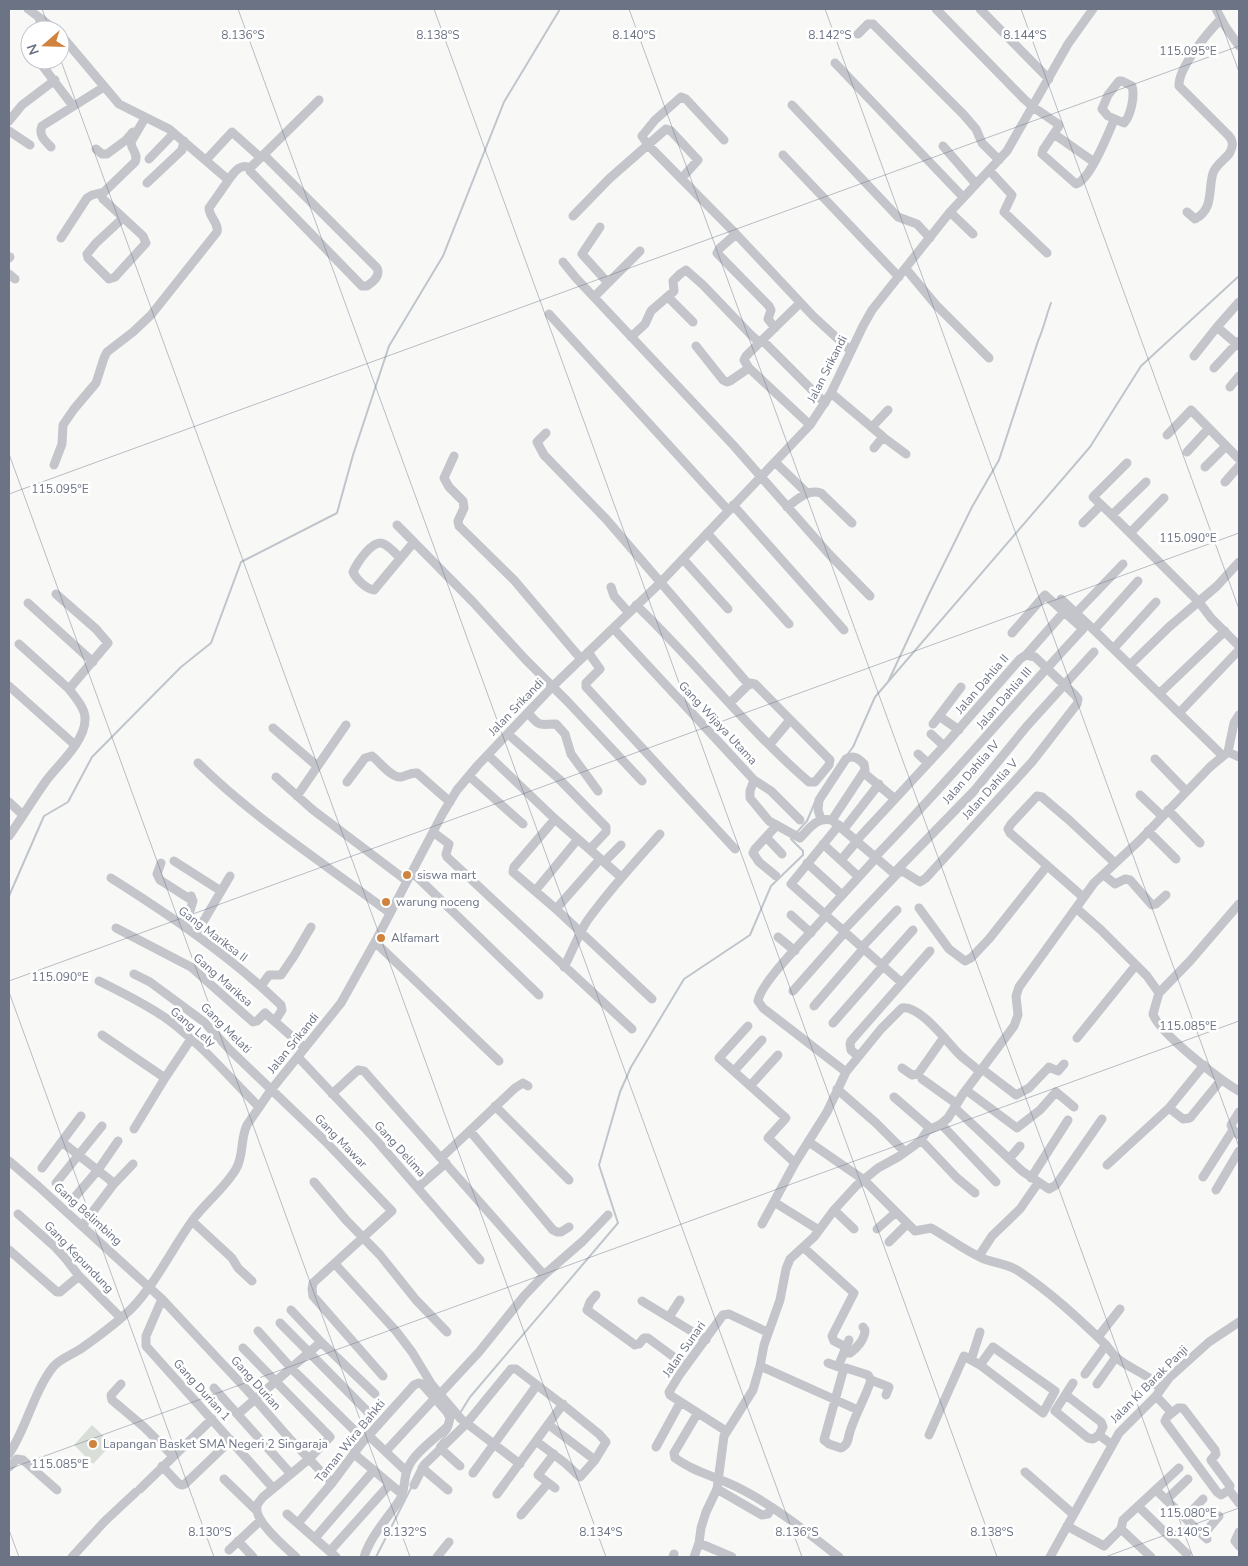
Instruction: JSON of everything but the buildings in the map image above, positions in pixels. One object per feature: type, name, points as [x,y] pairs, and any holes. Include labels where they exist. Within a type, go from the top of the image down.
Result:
[{"type":"street","points":[[28,9],[42,20]]},
{"type":"street","points":[[936,9],[1033,107],[1058,124],[1059,126],[1042,154],[1076,184],[1080,183],[1085,177],[1094,162],[1114,120]]},
{"type":"street","points":[[980,9],[1049,79]]},
{"type":"street","points":[[1216,9],[1239,46]]},
{"type":"street","name":"Jalan Srikandi","points":[[9,1454],[20,1436],[35,1398],[56,1364],[86,1345],[121,1318],[139,1300],[192,1221],[236,1169],[244,1131],[271,1090],[341,1003],[433,832],[450,802],[469,776],[553,686],[660,583],[810,425],[826,403],[862,326],[872,310],[950,212],[1012,144],[1089,10]]},
{"type":"street","points":[[1187,212],[1195,219],[1203,213],[1211,196],[1214,172],[1233,146],[1233,140],[1230,136],[1179,86],[1180,79],[1193,54],[1221,19]]},
{"type":"street","points":[[858,34],[868,24],[873,24],[971,123],[978,132],[982,143],[999,160]]},
{"type":"street","points":[[70,46],[119,104],[143,117],[162,124],[222,175],[230,178]]},
{"type":"street","points":[[835,63],[964,197]]},
{"type":"street","points":[[46,70],[73,106]]},
{"type":"street","points":[[9,121],[22,105],[54,80]]},
{"type":"street","points":[[1122,81],[1132,86],[1133,95],[1126,122],[1122,123],[1114,120],[1104,114],[1102,109],[1115,84],[1122,81]]},
{"type":"street","points":[[51,147],[42,137],[41,128],[104,87]]},
{"type":"street","points":[[724,140],[682,97],[675,101],[644,132],[643,139],[800,303],[851,351]]},
{"type":"street","points":[[250,168],[319,100]]},
{"type":"street","points":[[792,105],[898,217],[917,224],[930,238]]},
{"type":"street","points":[[96,148],[104,155],[109,153],[133,133],[143,117]]},
{"type":"street","points":[[61,238],[84,202],[92,195],[101,194],[117,181],[136,160],[132,142],[143,117]]},
{"type":"street","points":[[574,216],[610,178],[666,129],[671,131],[698,160],[681,179]]},
{"type":"street","points":[[9,131],[30,145]]},
{"type":"street","points":[[54,465],[62,444],[63,425],[96,383],[107,352],[151,315],[216,232],[217,226],[209,208],[230,178],[241,167],[250,168],[251,172],[362,286],[367,286],[375,279],[378,272],[374,265],[263,156],[232,132],[206,160]]},
{"type":"street","points":[[149,159],[174,133]]},
{"type":"street","points":[[1054,134],[1094,162]]},
{"type":"street","points":[[147,183],[182,150],[184,141]]},
{"type":"street","points":[[943,146],[976,184]]},
{"type":"street","points":[[783,154],[899,277]]},
{"type":"street","points":[[989,170],[1012,194],[1004,212],[1047,253]]},
{"type":"street","points":[[101,194],[103,199],[143,236],[146,241],[146,244],[115,277],[109,279],[88,258],[87,254],[123,218]]},
{"type":"street","points":[[950,212],[973,234]]},
{"type":"street","points":[[600,227],[582,254],[608,283]]},
{"type":"street","points":[[736,234],[720,248],[718,253],[769,306],[771,310],[768,319],[775,328]]},
{"type":"street","points":[[594,297],[640,251]]},
{"type":"street","points":[[563,262],[761,476],[829,554],[870,596]]},
{"type":"street","points":[[906,269],[935,303],[989,358]]},
{"type":"street","points":[[631,337],[645,324],[651,311],[674,290],[673,281],[684,271],[688,270],[740,325],[761,341],[826,403]]},
{"type":"street","points":[[668,297],[693,322]]},
{"type":"street","points":[[1194,356],[1239,302]]},
{"type":"street","points":[[800,303],[745,358],[745,362],[749,368],[810,425]]},
{"type":"street","points":[[549,314],[844,630]]},
{"type":"street","points":[[1214,368],[1238,344],[1217,327]]},
{"type":"street","points":[[696,346],[725,381],[730,381],[749,368]]},
{"type":"street","points":[[1230,387],[1239,376]]},
{"type":"street","points":[[831,393],[906,454]]},
{"type":"street","points":[[872,427],[888,410]]},
{"type":"street","points":[[1167,435],[1191,410],[1239,459]]},
{"type":"street","points":[[1187,452],[1209,428]]},
{"type":"street","points":[[546,434],[537,442],[539,448],[611,524],[749,684]]},
{"type":"street","points":[[874,448],[883,437]]},
{"type":"street","points":[[1206,467],[1226,446]]},
{"type":"street","points":[[454,456],[444,478],[464,501],[464,508],[458,521],[459,526],[514,580],[585,656],[600,669],[586,683],[586,686],[698,810],[736,848]]},
{"type":"street","points":[[776,462],[807,493]]},
{"type":"street","points":[[1127,463],[1093,497],[1199,602],[1239,648],[1180,712]]},
{"type":"street","points":[[1225,482],[1239,466]]},
{"type":"street","points":[[1112,515],[1146,482]]},
{"type":"street","points":[[788,507],[807,493],[816,491],[821,493],[852,523]]},
{"type":"street","points":[[1130,533],[1164,498]]},
{"type":"street","points":[[1083,523],[1101,505]]},
{"type":"street","points":[[397,525],[642,781]]},
{"type":"street","points":[[707,533],[789,624]]},
{"type":"street","points":[[400,558],[384,544],[378,542],[373,544],[354,572],[355,576],[368,589],[374,590],[414,542]]},
{"type":"street","points":[[683,559],[728,609]]},
{"type":"street","points":[[1130,665],[1169,627],[1199,602],[1239,562]]},
{"type":"street","points":[[1076,613],[1123,564]]},
{"type":"street","points":[[1094,633],[1138,580]]},
{"type":"street","points":[[611,587],[614,596],[629,614]]},
{"type":"street","points":[[56,594],[107,640],[106,646],[69,689]]},
{"type":"street","points":[[1012,634],[1045,595],[1083,629],[1094,633]]},
{"type":"street","points":[[1061,599],[1094,633],[1114,648],[1225,754],[1239,757]]},
{"type":"street","points":[[1114,648],[1156,602]]},
{"type":"street","points":[[28,603],[93,662]]},
{"type":"street","points":[[636,605],[730,703],[796,770],[812,783],[829,765],[830,760],[755,684],[749,684],[730,703]]},
{"type":"street","points":[[1026,655],[1064,612]]},
{"type":"street","name":"Gang Wijaya Utama","points":[[614,629],[754,780],[750,791],[752,802],[770,820],[777,826],[800,838],[815,822],[821,819]]},
{"type":"street","name":"Jalan Dahlia III","points":[[846,1072],[763,1008],[758,1001],[759,994],[770,978],[811,933],[825,914],[1083,629]]},
{"type":"street","points":[[1160,693],[1225,631]]},
{"type":"street","points":[[9,836],[46,781],[75,745],[85,718],[84,712],[69,689],[19,644]]},
{"type":"street","name":"Jalan Dahlia IV","points":[[793,991],[895,874],[974,790],[1027,726],[1094,652]]},
{"type":"street","name":"Jalan Dahlia II","points":[[841,860],[895,798],[959,730],[1020,659],[1026,655],[1035,657],[1065,685]]},
{"type":"street","name":"Jalan Dahlia V","points":[[895,874],[904,872],[916,881],[922,881],[998,800],[1032,762],[1076,704],[1078,699],[1065,685]]},
{"type":"street","points":[[9,686],[75,745]]},
{"type":"street","points":[[959,730],[936,720],[960,686]]},
{"type":"street","points":[[528,713],[540,725],[556,724],[563,730],[571,754],[598,791]]},
{"type":"street","points":[[694,1557],[706,1512],[718,1484],[726,1431],[753,1390],[768,1332],[780,1300],[787,1264],[819,1230],[834,1210],[864,1180],[878,1168],[922,1140],[927,1131],[948,1118],[966,1090],[1014,1026],[1018,1015],[1016,996],[1019,987],[1083,897],[1094,883],[1225,754],[1239,714]]},
{"type":"street","points":[[770,744],[790,720]]},
{"type":"street","points":[[296,796],[346,725]]},
{"type":"street","points":[[273,728],[317,766]]},
{"type":"street","points":[[508,734],[559,780],[606,827],[606,832],[590,849]]},
{"type":"street","points":[[931,734],[944,746]]},
{"type":"street","points":[[918,754],[928,763]]},
{"type":"street","points":[[488,755],[555,819],[621,877]]},
{"type":"street","points":[[347,782],[365,758],[372,756],[396,776],[400,777],[414,772],[417,773],[450,802]]},
{"type":"street","points":[[838,825],[864,773],[865,766],[861,761],[852,757],[846,759],[818,800],[818,810],[821,819],[838,825],[895,874]]},
{"type":"street","points":[[1155,759],[1186,791]]},
{"type":"street","points":[[198,763],[227,791],[274,829],[390,913]]},
{"type":"street","points":[[864,773],[895,798]]},
{"type":"street","points":[[469,776],[523,824]]},
{"type":"street","points":[[276,777],[296,796],[407,881]]},
{"type":"street","points":[[754,780],[771,791],[800,820]]},
{"type":"street","points":[[879,784],[838,825],[791,884],[902,983]]},
{"type":"street","points":[[1140,794],[1200,843]]},
{"type":"street","points":[[1083,897],[1010,833],[1008,828],[1039,796],[1069,820],[1115,863]]},
{"type":"street","points":[[9,802],[23,815]]},
{"type":"street","points":[[555,819],[512,869],[513,872],[556,909],[652,999]]},
{"type":"street","points":[[776,876],[759,862],[753,852],[777,826]]},
{"type":"street","points":[[1148,831],[1176,859]]},
{"type":"street","points":[[433,832],[449,844],[446,854],[448,857],[632,1029]]},
{"type":"street","points":[[564,967],[581,932],[621,877],[660,834]]},
{"type":"street","points":[[766,837],[782,854]]},
{"type":"street","points":[[534,891],[578,839]]},
{"type":"street","points":[[823,844],[859,876]]},
{"type":"street","points":[[556,909],[620,845]]},
{"type":"street","points":[[174,861],[221,890]]},
{"type":"street","points":[[161,863],[157,874],[160,880],[192,898],[185,927]]},
{"type":"street","points":[[807,863],[842,895]]},
{"type":"street","points":[[919,908],[949,949],[965,961],[972,958],[989,939],[1047,866]]},
{"type":"street","points":[[412,872],[539,995]]},
{"type":"street","points":[[1104,874],[1115,884],[1128,879],[1152,905],[1156,904],[1166,895]]},
{"type":"street","points":[[198,935],[200,927],[230,876]]},
{"type":"street","name":"Gang Mariksa II","points":[[111,878],[198,935],[261,986],[282,1008],[275,1021]]},
{"type":"street","points":[[1239,904],[1190,961],[1159,993],[1154,1008],[1154,1017],[1183,1049],[1239,1092]]},
{"type":"street","points":[[1076,908],[1152,981],[1159,993]]},
{"type":"street","points":[[814,1006],[897,910]]},
{"type":"street","points":[[791,915],[811,933]]},
{"type":"street","points":[[261,986],[269,975],[281,975],[311,927]]},
{"type":"street","name":"Gang Mariksa","points":[[116,928],[191,967],[253,1022],[265,1014],[275,1021]]},
{"type":"street","points":[[833,1023],[913,930]]},
{"type":"street","points":[[778,937],[794,951]]},
{"type":"street","points":[[375,942],[499,1061]]},
{"type":"street","points":[[858,1056],[851,1050],[851,1041],[930,951]]},
{"type":"street","points":[[1077,1038],[1136,965]]},
{"type":"street","name":"Gang Melati","points":[[134,974],[150,982],[167,996],[192,1012],[271,1090]]},
{"type":"street","name":"Gang Lely","points":[[99,981],[158,1013],[192,1039],[259,1107]]},
{"type":"street","points":[[762,1224],[795,1163],[827,1112],[846,1072],[858,1056],[902,1008],[905,1007],[914,1011],[925,1019],[959,1054],[1016,1095],[1029,1088],[1049,1067],[1058,1071],[1064,1064]]},
{"type":"street","points":[[275,1021],[305,1048]]},
{"type":"street","points":[[748,1026],[719,1058],[786,1118],[768,1138],[795,1163]]},
{"type":"street","points":[[102,1034],[165,1078]]},
{"type":"street","points":[[902,1068],[912,1075],[918,1074],[944,1037]]},
{"type":"street","points":[[134,1129],[165,1078],[192,1039]]},
{"type":"street","points":[[734,1071],[762,1040]]},
{"type":"street","points":[[750,1086],[778,1055]]},
{"type":"street","name":"Gang Delima","points":[[298,1057],[418,1187],[480,1260]]},
{"type":"street","points":[[1107,1166],[1169,1108],[1204,1065]]},
{"type":"street","points":[[332,1094],[358,1070],[362,1070],[444,1160],[544,1275]]},
{"type":"street","points":[[922,1079],[956,1106],[1009,1159],[1049,1189],[1056,1186],[1102,1119]]},
{"type":"street","points":[[1169,1108],[1183,1119],[1190,1118],[1221,1080]]},
{"type":"street","points":[[418,1187],[495,1106],[520,1084],[523,1083],[528,1086]]},
{"type":"street","points":[[837,1089],[876,1123],[905,1152]]},
{"type":"street","name":"Gang Mawar","points":[[271,1090],[392,1211],[362,1238]]},
{"type":"street","points":[[966,1090],[1017,1128],[1040,1110],[1056,1092],[1074,1107]]},
{"type":"street","points":[[894,1097],[931,1129]]},
{"type":"street","points":[[495,1106],[569,1180]]},
{"type":"street","points":[[1203,1176],[1236,1132],[1231,1125],[1239,1112]]},
{"type":"street","points":[[42,1168],[81,1116]]},
{"type":"street","points":[[979,1256],[992,1236],[1020,1209],[1068,1120]]},
{"type":"street","points":[[941,1124],[996,1182]]},
{"type":"street","points":[[56,1183],[102,1126]]},
{"type":"street","points":[[470,1131],[554,1230],[561,1232],[569,1227]]},
{"type":"street","points":[[922,1140],[957,1178],[975,1193]]},
{"type":"street","points":[[74,1198],[98,1170],[118,1141]]},
{"type":"street","points":[[62,1142],[110,1180],[113,1185]]},
{"type":"street","points":[[809,1142],[864,1180],[917,1232],[932,1228],[948,1240],[979,1256],[1008,1266],[1049,1293],[1106,1345],[1116,1357],[1151,1380],[1172,1413]]},
{"type":"street","points":[[1009,1159],[1020,1146]]},
{"type":"street","points":[[1216,1190],[1239,1151]]},
{"type":"street","name":"Gang Belimbing","points":[[9,1161],[162,1299]]},
{"type":"street","points":[[82,1226],[113,1185],[133,1164]]},
{"type":"street","points":[[314,1182],[362,1238],[380,1255],[429,1314],[447,1332]]},
{"type":"street","points":[[774,1202],[819,1230]]},
{"type":"street","points":[[834,1210],[854,1229]]},
{"type":"street","points":[[877,1229],[895,1212]]},
{"type":"street","name":"Gang Kepundung","points":[[18,1214],[60,1253],[79,1276],[121,1318]]},
{"type":"street","points":[[386,1451],[479,1352],[524,1296],[544,1275],[584,1241],[608,1215]]},
{"type":"street","points":[[192,1221],[232,1258],[240,1270],[252,1281]]},
{"type":"street","points":[[889,1242],[907,1224]]},
{"type":"street","points":[[362,1238],[313,1283],[313,1296],[383,1376]]},
{"type":"street","points":[[803,1247],[854,1292],[854,1296],[832,1336],[834,1341],[846,1346],[850,1353],[857,1347],[865,1334],[863,1327]]},
{"type":"street","points":[[9,1250],[57,1292],[60,1292],[79,1276]]},
{"type":"street","points":[[335,1264],[406,1344],[437,1396],[461,1419],[520,1464]]},
{"type":"street","points":[[596,1295],[590,1302],[587,1310],[596,1318],[635,1345],[639,1344],[644,1338],[648,1338],[686,1366]]},
{"type":"street","name":"Gang Durian","points":[[162,1299],[332,1483]]},
{"type":"street","name":"Gang Durian 1","points":[[162,1299],[146,1336],[146,1346],[274,1488]]},
{"type":"street","points":[[669,1317],[680,1300]]},
{"type":"street","points":[[642,1301],[706,1340]]},
{"type":"street","points":[[1098,1338],[1120,1309]]},
{"type":"street","points":[[291,1310],[375,1394]]},
{"type":"street","name":"Jalan Sunari","points":[[680,1403],[669,1393],[722,1316],[726,1314],[768,1332]]},
{"type":"street","name":"Jalan Ki Barak Panji","points":[[1050,1557],[1119,1432],[1158,1393],[1170,1378],[1209,1342],[1239,1322]]},
{"type":"street","points":[[280,1323],[369,1413]]},
{"type":"street","points":[[258,1331],[292,1369],[354,1430]]},
{"type":"street","points":[[971,1360],[980,1332]]},
{"type":"street","points":[[238,1414],[321,1342]]},
{"type":"street","points":[[1086,1374],[1106,1345]]},
{"type":"street","points":[[846,1346],[835,1401],[824,1440],[841,1448],[846,1446],[858,1410],[871,1380]]},
{"type":"street","points":[[980,1365],[993,1347],[1055,1391],[1051,1408]]},
{"type":"street","points":[[243,1348],[330,1436],[309,1459],[259,1502],[257,1511]]},
{"type":"street","points":[[929,1435],[964,1356],[980,1365],[1043,1412],[1051,1408],[1066,1395],[1073,1383]]},
{"type":"street","points":[[1096,1384],[1116,1357]]},
{"type":"street","points":[[828,1362],[864,1373],[871,1380],[889,1387],[886,1396]]},
{"type":"street","points":[[760,1366],[858,1410]]},
{"type":"street","points":[[414,1485],[422,1468],[441,1449],[461,1419],[512,1369],[516,1369],[562,1404],[605,1441],[605,1444],[595,1460],[580,1477],[536,1441]]},
{"type":"street","points":[[121,1384],[111,1395],[112,1400],[144,1427],[173,1456]]},
{"type":"street","name":"Taman Wira Bahkti","points":[[298,1523],[332,1483],[368,1435],[416,1384],[422,1384],[437,1396],[449,1415],[448,1426],[412,1459],[406,1471],[400,1500],[373,1538],[364,1557]]},
{"type":"street","points":[[473,1473],[537,1385]]},
{"type":"street","points":[[214,1388],[291,1474]]},
{"type":"street","points":[[1051,1408],[1091,1440],[1098,1434],[1103,1427],[1101,1422],[1066,1395]]},
{"type":"street","points":[[656,1447],[680,1403],[726,1431]]},
{"type":"street","points":[[497,1494],[549,1425],[562,1404]]},
{"type":"street","points":[[1229,1490],[1222,1495],[1217,1492],[1165,1422],[1167,1417],[1180,1407],[1216,1450],[1216,1454],[1211,1460],[1230,1486],[1229,1490],[1239,1503]]},
{"type":"street","points":[[698,1414],[674,1453],[675,1458],[718,1484],[740,1488],[802,1528],[839,1557]]},
{"type":"street","points":[[72,1557],[105,1521],[212,1419]]},
{"type":"street","points":[[549,1425],[595,1460]]},
{"type":"street","points":[[1098,1434],[1111,1444]]},
{"type":"street","points":[[368,1435],[406,1471]]},
{"type":"street","points":[[162,1466],[179,1484],[185,1484],[231,1440]]},
{"type":"street","points":[[441,1449],[460,1466]]},
{"type":"street","points":[[354,1453],[402,1494]]},
{"type":"street","points":[[521,1515],[551,1486],[538,1475],[554,1454]]},
{"type":"street","points":[[9,1467],[17,1459],[23,1460],[57,1490]]},
{"type":"street","points":[[422,1468],[448,1490]]},
{"type":"street","points":[[1067,1526],[1104,1546],[1121,1529],[1123,1520],[1180,1468]]},
{"type":"street","points":[[315,1538],[374,1470]]},
{"type":"street","points":[[1025,1472],[1073,1514]]},
{"type":"street","points":[[224,1479],[257,1511],[261,1520],[296,1557]]},
{"type":"street","points":[[1166,1500],[1188,1479]]},
{"type":"street","points":[[287,1514],[333,1554],[390,1484]]},
{"type":"street","points":[[1156,1490],[1205,1537],[1219,1516]]},
{"type":"street","points":[[1185,1518],[1203,1499]]},
{"type":"street","points":[[1138,1506],[1187,1554]]},
{"type":"street","points":[[229,1550],[261,1520]]},
{"type":"street","points":[[1121,1529],[1151,1557]]},
{"type":"street","points":[[1239,1532],[1235,1542],[1239,1546]]},
{"type":"street","points":[[238,1541],[254,1557]]},
{"type":"street","points":[[437,1557],[449,1542]]},
{"type":"street","points":[[699,1543],[732,1557]]},
{"type":"shaded area","name":"Lapangan Basket SMA Negeri 2 Singaraja","points":[[92,1425],[112,1444],[93,1464],[74,1445]]},
{"type":"waterway","points":[[9,896],[44,816],[68,802],[92,757],[181,667],[211,643],[241,562],[337,513],[353,455],[389,346],[443,256],[504,102],[560,9]]},
{"type":"waterway","points":[[847,755],[853,747],[875,697],[1090,447],[1141,366],[1239,276]]},
{"type":"waterway","points":[[888,682],[972,507],[999,460],[1051,303]]},
{"type":"waterway","points":[[797,832],[807,821],[815,802]]},
{"type":"waterway","points":[[460,1413],[470,1397],[618,1223],[599,1165],[620,1092],[631,1067],[684,979],[750,935],[771,886],[803,855],[803,851],[792,838]]},
{"type":"waterway","points":[[437,1446],[450,1430]]},
{"type":"waterway","points":[[376,1557],[412,1486]]},
{"type":"place","name":"siswa mart","points":[[407,875]]},
{"type":"place","name":"warung noceng","points":[[386,902]]},
{"type":"place","name":"Alfamart","points":[[381,938]]},
{"type":"place","name":"Lapangan Basket SMA Negeri 2 Singaraja","points":[[93,1444]]}]
